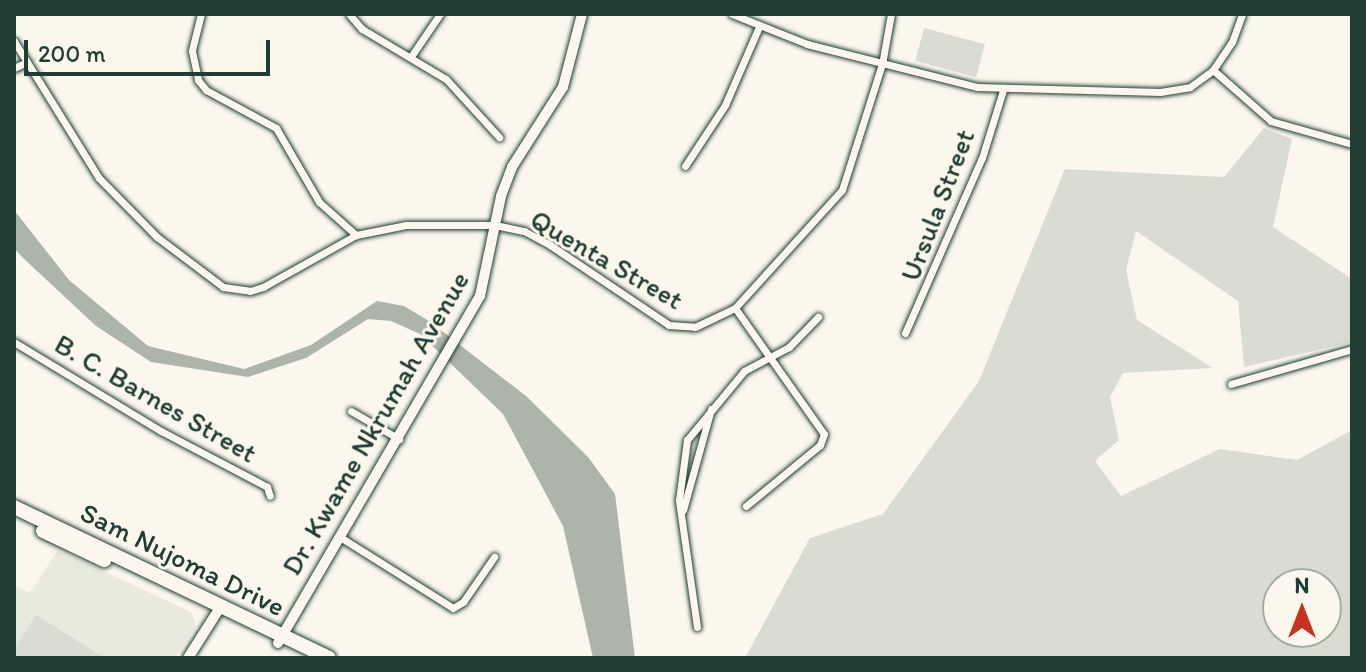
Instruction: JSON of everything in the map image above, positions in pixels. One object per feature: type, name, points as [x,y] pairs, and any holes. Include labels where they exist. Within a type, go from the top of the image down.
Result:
[{"type":"highway","name":"Sam Nujoma Drive","points":[[14,507],[280,640],[308,658]]},
{"type":"highway","name":"Sam Nujoma Drive","points":[[14,517],[219,609]]},
{"type":"highway","name":"Sam Nujoma Drive","points":[[280,640],[329,658]]},
{"type":"street","points":[[201,14],[192,51],[198,80],[206,90],[276,128],[319,202],[356,235]]},
{"type":"street","points":[[349,14],[362,29],[412,55],[463,95],[499,137]]},
{"type":"street","points":[[412,55],[440,14]]},
{"type":"street","name":"Dr. Kwame Nkrumah Avenue","points":[[575,49],[576,14]]},
{"type":"street","name":"Dr. Kwame Nkrumah Avenue","points":[[280,640],[468,319],[487,280],[495,225],[512,167],[563,87],[582,14]]},
{"type":"street","points":[[732,14],[758,29],[882,64],[1003,90],[1160,92],[1190,87],[1213,70],[1232,42],[1242,14]]},
{"type":"street","name":"Quenta Street","points":[[14,41],[99,178],[157,237],[223,287],[250,291],[263,287],[356,235],[406,225],[495,225],[524,231],[550,245],[669,325],[695,327],[735,308],[842,190],[882,64],[891,14]]},
{"type":"street","points":[[685,166],[725,105],[758,29]]},
{"type":"street","points":[[14,68],[27,62]]},
{"type":"street","points":[[1213,70],[1271,121],[1352,144]]},
{"type":"street","name":"Ursula Street","points":[[905,333],[982,158],[1003,90]]},
{"type":"street","points":[[735,308],[824,427],[824,440],[746,506]]},
{"type":"street","points":[[697,627],[682,512],[681,480],[687,440],[744,371],[800,339],[818,317]]},
{"type":"street","name":"B. C. Barnes Street","points":[[14,342],[161,431],[267,487],[270,496]]},
{"type":"street","points":[[1231,384],[1352,349]]},
{"type":"street","points":[[682,512],[694,482],[711,409]]},
{"type":"street","points":[[351,411],[399,439]]},
{"type":"street","points":[[681,480],[694,482]]},
{"type":"street","points":[[340,537],[453,608],[463,602],[494,557]]},
{"type":"street","points":[[188,658],[219,609]]},
{"type":"shaded area","points":[[924,28],[985,44],[976,77],[915,61]]},
{"type":"shaded area","points":[[1264,128],[1292,139],[1273,227],[1352,279],[1352,342],[1244,367],[1238,301],[1136,231],[1126,270],[1137,320],[1213,368],[1123,373],[1110,397],[1119,440],[1095,461],[1121,496],[1220,449],[1297,460],[1352,430],[1352,658],[745,658],[810,538],[883,514],[979,381],[1065,169],[1224,177]]},
{"type":"shaded area","points":[[14,210],[69,280],[148,346],[244,369],[311,345],[377,301],[404,306],[429,321],[526,396],[588,457],[615,494],[635,658],[593,658],[563,526],[503,414],[420,334],[391,321],[368,319],[306,358],[248,377],[151,362],[96,326],[21,256],[14,248]]},
{"type":"shaded area","points":[[58,550],[191,612],[196,626],[175,658],[14,658],[14,585],[30,593]]},
{"type":"shaded area","points":[[36,615],[105,658],[14,658],[14,649]]}]
